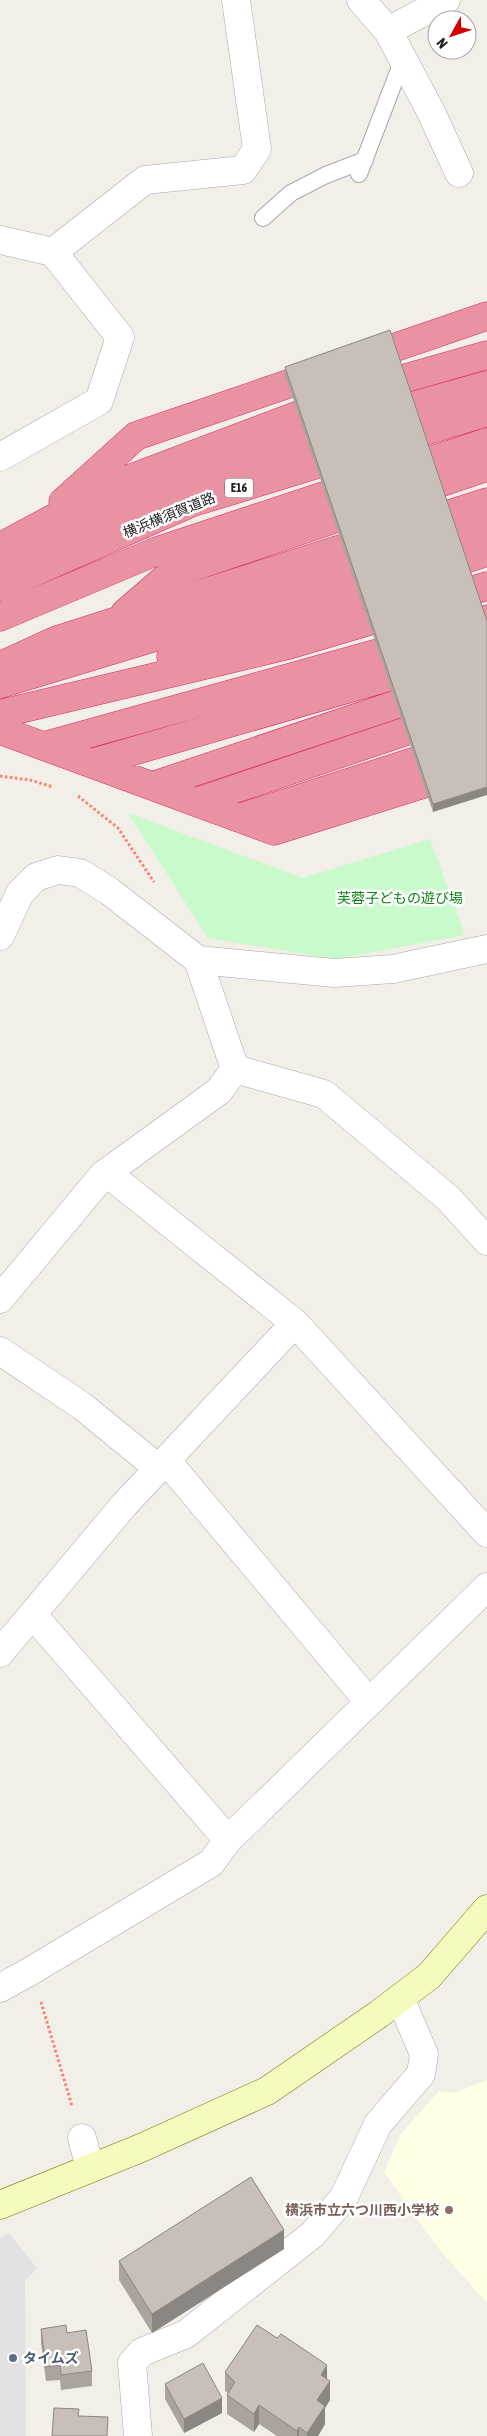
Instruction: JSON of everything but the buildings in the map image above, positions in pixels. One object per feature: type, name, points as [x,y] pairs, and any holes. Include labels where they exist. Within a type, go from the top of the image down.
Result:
[{"type":"highway","points":[[34,529],[136,436],[487,316]]},
{"type":"highway","points":[[0,547],[121,482],[362,391],[487,356]]},
{"type":"highway","points":[[0,567],[90,522],[373,417],[487,385]]},
{"type":"highway","name":"横浜横須賀道路","points":[[0,587],[191,503],[487,412]]},
{"type":"highway","points":[[0,616],[157,551],[487,442]]},
{"type":"highway","points":[[116,621],[169,575],[487,468]]},
{"type":"highway","points":[[0,666],[57,640],[487,502]]},
{"type":"highway","points":[[0,684],[165,634],[487,529]]},
{"type":"highway","points":[[31,707],[204,646],[487,552]]},
{"type":"highway","points":[[0,714],[285,646],[487,586]]},
{"type":"highway","points":[[44,746],[432,638],[487,619]]},
{"type":"highway","points":[[92,764],[437,663],[487,645]]},
{"type":"highway","points":[[152,786],[487,674]]},
{"type":"highway","points":[[196,802],[487,704]]},
{"type":"highway","points":[[0,730],[274,831],[487,764]]},
{"type":"highway","points":[[239,818],[487,738]]},
{"type":"street","points":[[53,252],[145,180],[244,170],[256,149],[236,0]]},
{"type":"street","points":[[361,0],[388,31],[459,173]]},
{"type":"street","points":[[388,31],[446,0]]},
{"type":"street","points":[[0,240],[53,252],[120,337],[99,400],[0,457]]},
{"type":"street","points":[[0,936],[20,893],[36,877],[58,870],[80,873],[109,891],[198,960],[334,973],[393,969],[487,949]]},
{"type":"street","points":[[198,960],[235,1069]]},
{"type":"street","points":[[0,1299],[107,1173],[219,1091],[235,1069]]},
{"type":"street","points":[[235,1069],[324,1094],[449,1199],[487,1242]]},
{"type":"street","points":[[107,1173],[295,1323],[487,1533]]},
{"type":"street","points":[[0,1653],[124,1505],[295,1323]]},
{"type":"street","points":[[0,1351],[82,1406],[162,1464],[369,1702]]},
{"type":"street","points":[[0,1988],[32,1977],[211,1862],[228,1840],[487,1587]]},
{"type":"street","points":[[33,1615],[228,1840]]},
{"type":"street","points":[[0,2205],[268,2091],[429,1976],[487,1910]]},
{"type":"street","points":[[138,2436],[132,2363],[142,2352],[186,2334],[313,2234],[344,2197],[378,2124],[421,2074],[424,2054],[400,1998]]},
{"type":"street","points":[[82,2138],[90,2168]]},
{"type":"lane","points":[[263,218],[291,193],[326,175],[362,167],[403,59]]},
{"type":"path","points":[[0,776],[30,780],[57,789]]},
{"type":"path","points":[[76,794],[118,828],[155,883]]},
{"type":"path","points":[[32,1977],[82,2138]]},
{"type":"shaded area","name":"横浜市立六つ川西小学校","points":[[487,2080],[487,2303],[438,2248],[384,2172],[401,2134],[439,2091],[455,2093]]},
{"type":"shaded area","name":"タイムズ","points":[[9,2233],[37,2268],[25,2281],[26,2436],[0,2436],[0,2238]]},
{"type":"green space","name":"芙蓉子どもの遊び場","points":[[128,813],[303,878],[430,839],[465,935],[336,959],[208,938]]},
{"type":"place","name":"横浜市立六つ川西小学校","points":[[449,2210]]},
{"type":"place","name":"タイムズ","points":[[13,2358]]}]
